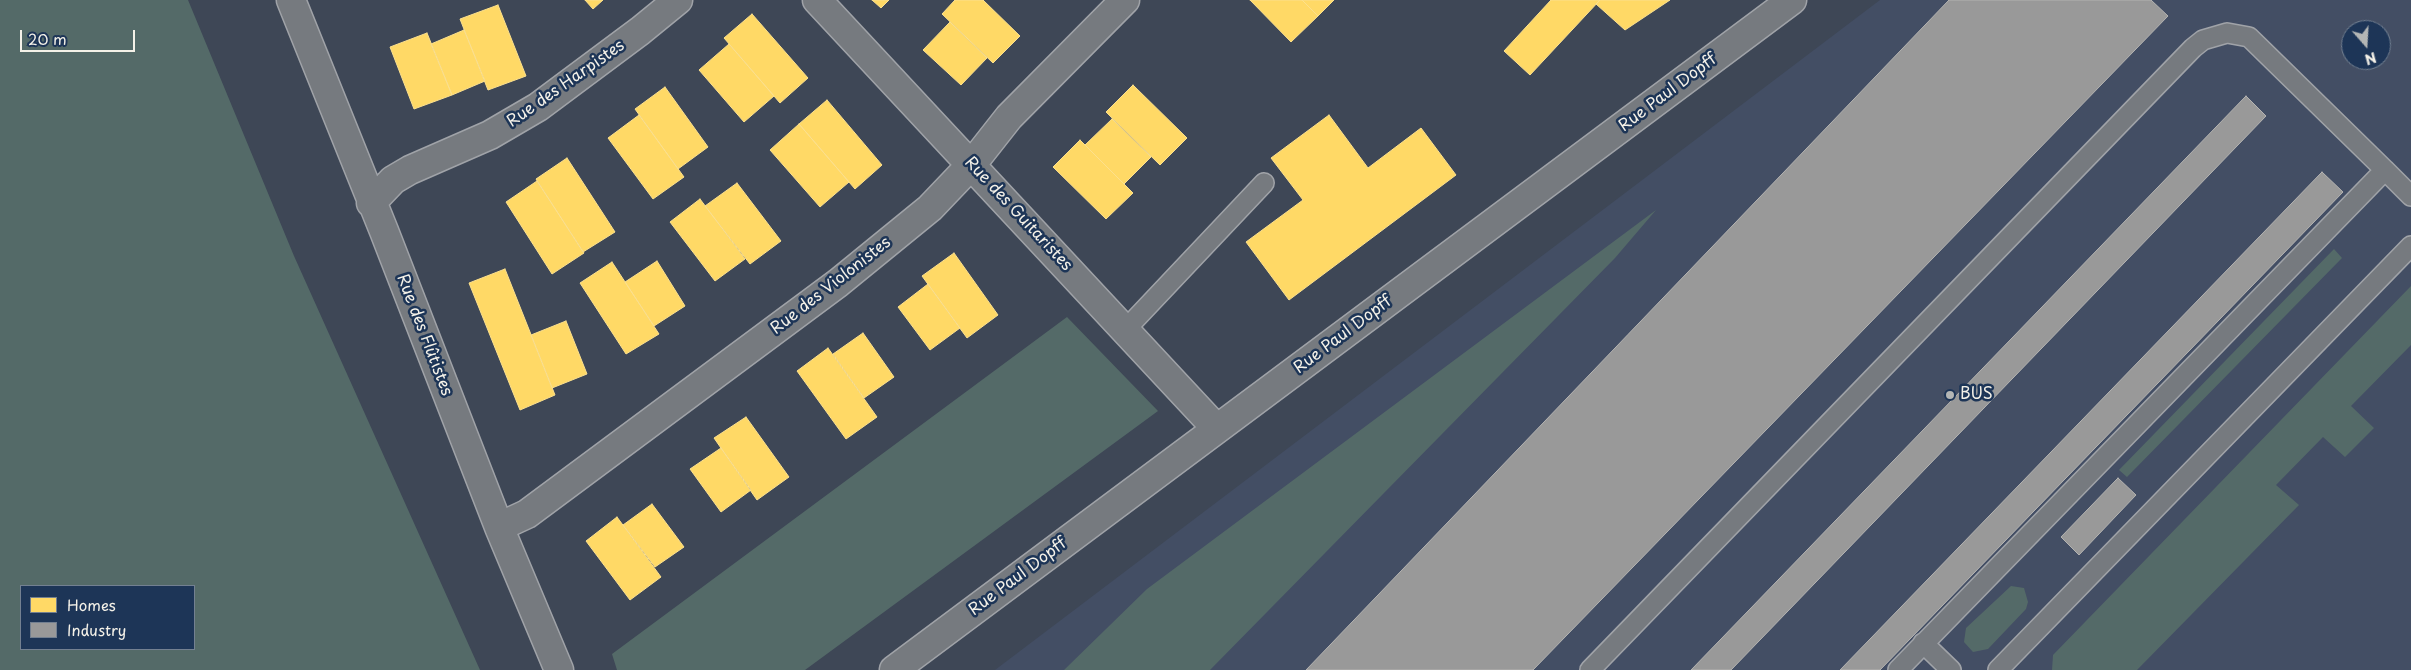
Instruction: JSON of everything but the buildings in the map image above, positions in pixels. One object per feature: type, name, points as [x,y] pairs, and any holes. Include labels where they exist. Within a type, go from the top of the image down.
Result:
[{"type":"street","name":"Rue des Flûtistes","points":[[291,0],[371,203],[388,240],[498,528],[559,670]]},
{"type":"street","name":"Rue des Harpistes","points":[[371,203],[394,180],[410,170],[490,135],[538,107],[640,31],[678,0]]},
{"type":"street","name":"Rue des Guitaristes","points":[[817,0],[1218,429]]},
{"type":"street","name":"Rue des Violonistes","points":[[498,528],[527,514],[838,283],[930,208],[972,164],[1009,117],[1125,0]]},
{"type":"street","name":"Rue Paul Dopff","points":[[894,670],[1792,0]]},
{"type":"lane","points":[[1590,670],[2186,55],[2203,40],[2227,33],[2249,36],[2411,196]]},
{"type":"lane","points":[[1898,670],[2385,170]]},
{"type":"lane","points":[[1126,329],[1264,183]]},
{"type":"lane","points":[[1998,670],[2411,246]]},
{"type":"lane","points":[[1924,643],[1951,670]]},
{"type":"shaded area","points":[[1880,0],[2411,0],[2411,670],[995,670]]},
{"type":"green space","points":[[0,0],[188,0],[294,256],[480,670],[0,670]]},
{"type":"green space","points":[[1656,210],[1615,258],[1210,670],[1064,670],[1147,589]]},
{"type":"green space","points":[[2334,249],[2342,258],[2127,477],[2119,470]]},
{"type":"green space","points":[[2411,286],[2411,345],[2351,406],[2374,428],[2345,457],[2323,437],[2276,485],[2299,505],[2137,670],[2052,670],[2053,655]]},
{"type":"green space","points":[[1067,317],[1158,411],[805,670],[617,670],[612,654]]},
{"type":"green space","points":[[2011,586],[2024,588],[2028,602],[2026,609],[1988,649],[1973,652],[1964,642],[1966,628]]},
{"type":"place","name":"BUS","points":[[1950,395]]}]
